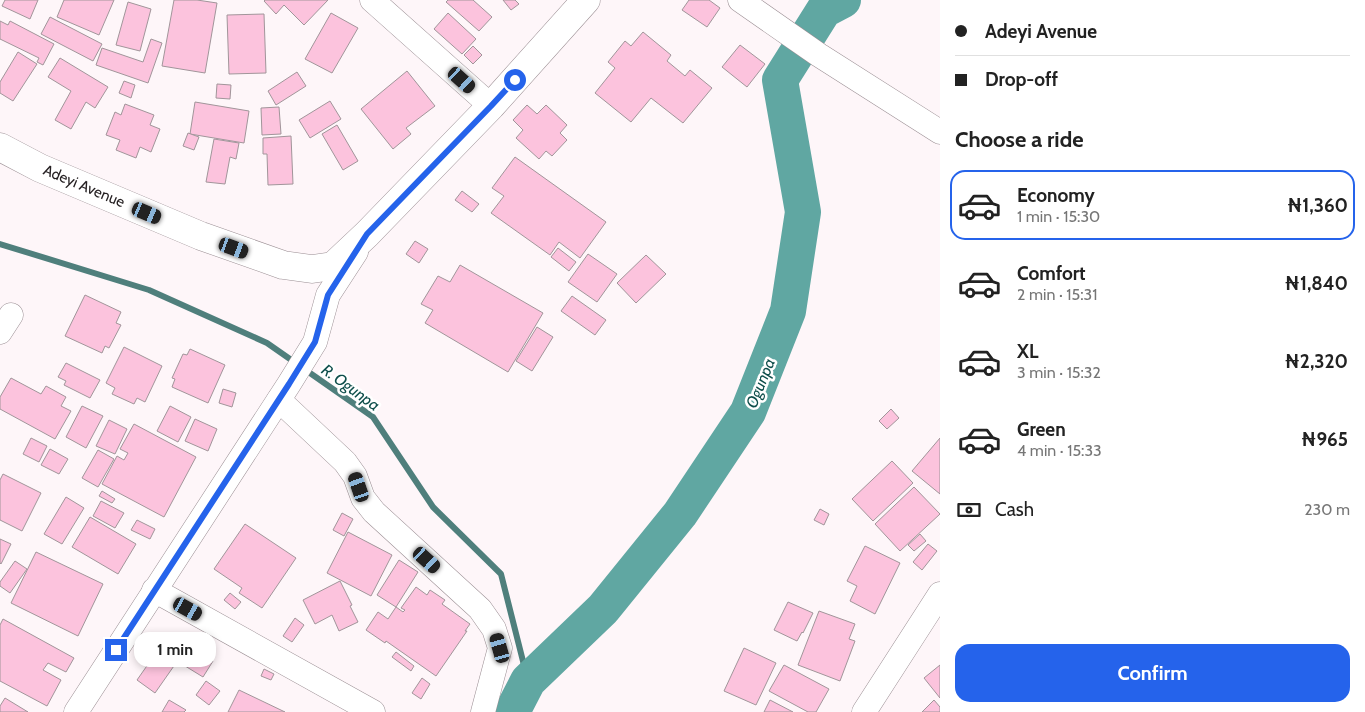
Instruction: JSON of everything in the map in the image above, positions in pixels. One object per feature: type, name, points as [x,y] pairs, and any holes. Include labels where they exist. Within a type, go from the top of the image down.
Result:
[{"type":"street","points":[[372,0],[491,106]]},
{"type":"street","name":"Adeyi Avenue","points":[[0,147],[40,168],[200,236],[283,266],[312,269],[333,266],[367,234],[491,106],[586,0]]},
{"type":"street","points":[[740,0],[819,55],[940,132]]},
{"type":"street","points":[[76,712],[315,342],[328,295],[367,234]]},
{"type":"street","points":[[284,392],[345,462],[355,476],[363,498],[374,512],[480,609],[494,629],[500,648],[483,712]]},
{"type":"street","points":[[154,590],[373,712]]},
{"type":"street","points":[[864,712],[940,594]]},
{"type":"building","points":[[5,0],[38,0],[30,19],[2,6]]},
{"type":"building","points":[[64,0],[114,0],[99,35],[57,17]]},
{"type":"building","points":[[174,0],[197,0],[217,3],[205,73],[162,66]]},
{"type":"building","points":[[265,0],[328,0],[304,25],[284,5],[276,14]]},
{"type":"building","points":[[448,0],[473,0],[492,17],[479,31],[446,2]]},
{"type":"building","points":[[503,0],[515,0],[519,4],[511,10]]},
{"type":"building","points":[[689,0],[709,0],[720,8],[707,27],[682,10]]},
{"type":"building","points":[[128,2],[151,9],[140,51],[116,45]]},
{"type":"building","points":[[331,13],[358,28],[332,73],[305,59]]},
{"type":"building","points":[[448,13],[476,39],[462,54],[434,29]]},
{"type":"building","points":[[264,14],[266,73],[229,74],[227,15]]},
{"type":"building","points":[[50,17],[102,44],[93,61],[41,34]]},
{"type":"building","points":[[0,21],[8,25],[10,21],[54,44],[43,65],[37,62],[39,58],[0,39]]},
{"type":"building","points":[[643,32],[671,55],[667,61],[685,76],[690,70],[712,88],[683,123],[651,98],[631,122],[595,93],[615,68],[608,62],[625,41],[631,46]]},
{"type":"building","points":[[151,39],[162,43],[148,83],[96,65],[102,48],[143,62]]},
{"type":"building","points":[[740,45],[765,64],[747,87],[722,67]]},
{"type":"building","points":[[473,46],[482,55],[473,64],[464,55]]},
{"type":"building","points":[[18,52],[37,64],[13,101],[0,93],[0,82]]},
{"type":"building","points":[[60,58],[108,87],[95,108],[86,102],[71,129],[55,120],[71,91],[48,77]]},
{"type":"building","points":[[407,71],[435,106],[406,128],[411,134],[393,149],[361,109]]},
{"type":"building","points":[[297,72],[306,86],[276,105],[268,91]]},
{"type":"building","points":[[124,81],[135,85],[131,98],[119,93]]},
{"type":"building","points":[[217,84],[231,85],[230,99],[216,98]]},
{"type":"building","points":[[330,101],[341,119],[310,138],[299,120]]},
{"type":"building","points":[[195,102],[249,111],[244,143],[190,134]]},
{"type":"building","points":[[125,104],[154,115],[150,125],[160,129],[151,152],[140,147],[136,158],[116,150],[120,140],[106,135],[115,112],[121,115]]},
{"type":"building","points":[[527,105],[537,114],[546,105],[567,125],[560,133],[567,140],[552,156],[546,151],[539,159],[516,138],[523,130],[513,120]]},
{"type":"building","points":[[279,107],[281,134],[262,135],[261,108]]},
{"type":"building","points":[[337,125],[358,161],[343,170],[322,134]]},
{"type":"building","points":[[188,133],[199,137],[194,150],[183,146]]},
{"type":"building","points":[[291,136],[293,184],[268,185],[267,154],[263,154],[263,138]]},
{"type":"building","points":[[214,139],[239,143],[236,159],[230,157],[225,184],[206,182]]},
{"type":"building","points":[[515,157],[606,222],[580,258],[559,242],[550,255],[491,213],[504,196],[492,188]]},
{"type":"building","points":[[462,191],[479,204],[472,212],[455,200]]},
{"type":"building","points":[[415,241],[428,249],[419,263],[406,254]]},
{"type":"building","points":[[558,248],[576,262],[569,271],[551,257]]},
{"type":"building","points":[[588,254],[617,274],[597,302],[568,282]]},
{"type":"building","points":[[646,255],[666,274],[636,303],[617,283]]},
{"type":"building","points":[[460,265],[543,313],[508,372],[425,323],[433,310],[421,304],[438,276],[450,282]]},
{"type":"building","points":[[85,295],[121,312],[116,323],[121,325],[109,348],[105,346],[102,353],[65,336]]},
{"type":"building","points":[[572,296],[606,320],[595,335],[561,311]]},
{"type":"building","points":[[537,327],[553,337],[532,371],[516,361]]},
{"type":"building","points":[[124,347],[162,366],[145,402],[137,398],[134,404],[112,394],[115,388],[106,383]]},
{"type":"building","points":[[190,349],[225,365],[208,403],[172,387],[175,379],[172,378],[183,354],[187,355]]},
{"type":"building","points":[[66,363],[100,380],[90,398],[64,385],[66,381],[58,377]]},
{"type":"building","points":[[11,378],[41,394],[46,386],[66,397],[61,406],[71,411],[55,439],[0,409],[0,397]]},
{"type":"building","points":[[223,389],[236,393],[232,407],[219,403]]},
{"type":"building","points":[[82,406],[103,416],[86,448],[66,437]]},
{"type":"building","points":[[170,406],[191,417],[178,442],[157,431]]},
{"type":"building","points":[[891,409],[899,418],[887,429],[879,421]]},
{"type":"building","points":[[195,419],[217,429],[208,451],[185,441]]},
{"type":"building","points":[[109,420],[127,429],[115,454],[96,446]]},
{"type":"building","points":[[134,424],[196,457],[164,517],[102,484],[117,456],[124,460],[128,453],[120,449]]},
{"type":"building","points":[[31,438],[47,446],[39,462],[23,454]]},
{"type":"building","points":[[940,438],[940,494],[912,471]]},
{"type":"building","points":[[50,449],[68,459],[59,474],[41,465]]},
{"type":"building","points":[[98,450],[114,459],[98,487],[82,478]]},
{"type":"building","points":[[892,461],[913,483],[873,521],[852,499]]},
{"type":"building","points":[[3,474],[41,493],[22,531],[0,520],[0,480]]},
{"type":"building","points":[[914,487],[940,514],[900,551],[875,524]]},
{"type":"building","points":[[102,491],[115,499],[112,503],[99,496]]},
{"type":"building","points":[[66,497],[84,508],[62,544],[44,534]]},
{"type":"building","points":[[101,501],[124,513],[115,528],[93,516]]},
{"type":"building","points":[[820,509],[829,514],[824,525],[814,520]]},
{"type":"building","points":[[342,513],[353,519],[344,536],[333,530]]},
{"type":"building","points":[[90,517],[136,544],[118,574],[72,547]]},
{"type":"building","points":[[137,520],[155,529],[150,539],[131,530]]},
{"type":"building","points":[[245,524],[296,558],[262,608],[239,593],[242,588],[214,569]]},
{"type":"building","points":[[348,532],[392,555],[371,596],[327,573]]},
{"type":"building","points":[[920,534],[926,541],[914,551],[908,545]]},
{"type":"building","points":[[0,539],[11,544],[1,564],[0,563]]},
{"type":"building","points":[[928,544],[937,551],[922,570],[913,562]]},
{"type":"building","points":[[865,546],[900,563],[875,614],[850,601],[857,586],[847,581]]},
{"type":"building","points":[[36,552],[103,584],[78,636],[11,603]]},
{"type":"building","points":[[399,560],[418,572],[396,607],[377,595]]},
{"type":"building","points":[[15,561],[27,569],[10,593],[0,586],[0,582]]},
{"type":"building","points":[[340,581],[358,622],[339,631],[332,615],[315,624],[303,600]]},
{"type":"building","points":[[416,587],[427,595],[430,590],[445,600],[442,604],[470,624],[436,676],[386,641],[385,643],[366,630],[378,612],[388,619],[396,607],[403,612],[405,610],[401,608]]},
{"type":"building","points":[[230,593],[241,602],[235,609],[224,600]]},
{"type":"building","points":[[788,602],[813,613],[797,641],[774,630]]},
{"type":"building","points":[[819,611],[855,624],[849,639],[855,641],[840,681],[798,665]]},
{"type":"building","points":[[295,618],[304,625],[292,642],[283,636]]},
{"type":"building","points":[[3,619],[74,658],[66,672],[48,663],[43,670],[61,680],[47,706],[0,681],[0,625]]},
{"type":"building","points":[[186,646],[213,661],[203,677],[177,661]]},
{"type":"building","points":[[744,648],[776,663],[756,705],[724,691]]},
{"type":"building","points":[[158,650],[176,663],[155,693],[137,680]]},
{"type":"building","points":[[396,652],[414,666],[411,671],[392,657]]},
{"type":"building","points":[[784,665],[829,689],[816,712],[808,712],[769,691]]},
{"type":"building","points":[[940,665],[940,698],[924,678]]},
{"type":"building","points":[[264,669],[274,674],[271,680],[261,676]]},
{"type":"building","points":[[422,678],[430,684],[421,699],[412,693]]},
{"type":"building","points":[[206,681],[220,691],[209,705],[196,695]]},
{"type":"building","points":[[239,690],[285,712],[228,712]]},
{"type":"building","points":[[5,698],[28,712],[0,712],[0,706]]},
{"type":"building","points":[[169,700],[186,710],[184,712],[162,712]]},
{"type":"building","points":[[770,700],[793,712],[764,712]]},
{"type":"building","points":[[934,700],[940,707],[940,712],[922,712]]},
{"type":"waterway","name":"Ogunpa","points":[[512,712],[528,681],[603,609],[680,514],[748,412],[788,311],[803,212],[780,80],[824,10],[843,0]]},
{"type":"waterway","name":"R. Ogunpa","points":[[0,244],[149,290],[267,343],[373,417],[433,507],[501,574],[528,681]]},
{"type":"route","points":[[116,650],[315,342],[328,295],[367,234],[515,80]]}]
